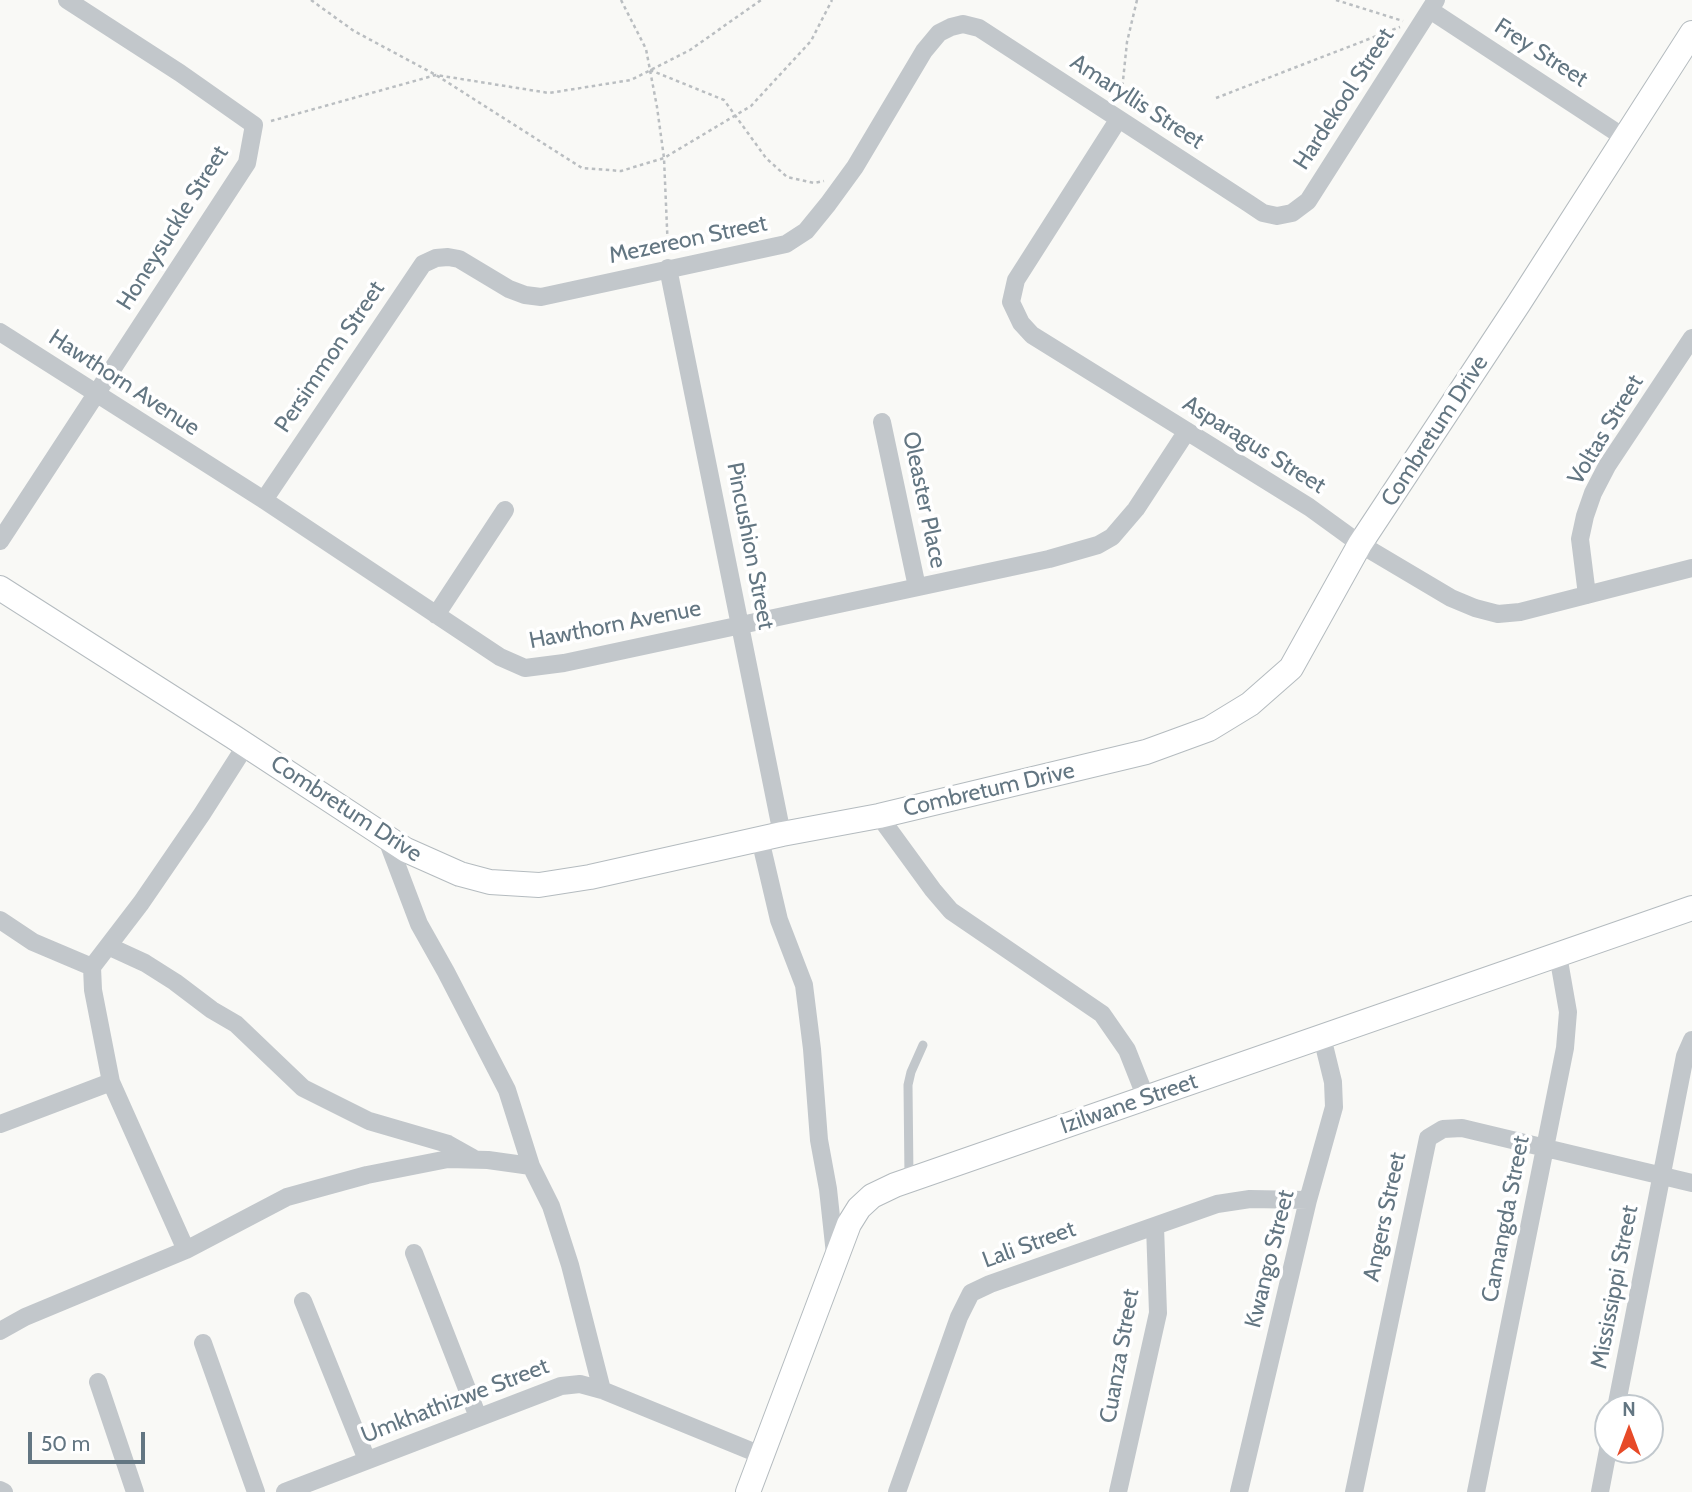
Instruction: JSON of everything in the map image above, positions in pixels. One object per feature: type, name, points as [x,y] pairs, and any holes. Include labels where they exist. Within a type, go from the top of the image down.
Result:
[{"type":"street","points":[[67,0],[180,73],[254,125]]},
{"type":"street","name":"Frey Street","points":[[1433,5],[1625,138]]},
{"type":"street","name":"Hardekool Street","points":[[1285,216],[1308,201],[1433,5]]},
{"type":"street","name":"Amaryllis Street","points":[[963,24],[979,28],[1263,213],[1285,216]]},
{"type":"street","name":"Mezereon Street","points":[[448,257],[459,259],[509,289],[541,297],[786,244],[806,231],[855,167],[924,51],[939,33],[963,24]]},
{"type":"street","name":"Combretum Drive","points":[[0,589],[415,855],[460,874],[490,882],[539,885],[590,877],[771,836],[879,816],[1146,752],[1209,729],[1250,704],[1291,668],[1360,544],[1692,33]]},
{"type":"street","name":"Asparagus Street","points":[[1118,120],[1016,280],[1011,302],[1021,323],[1032,335],[1309,508],[1360,544],[1451,598],[1475,608],[1498,614],[1520,612],[1692,568]]},
{"type":"street","name":"Honeysuckle Street","points":[[0,541],[247,163],[254,125]]},
{"type":"street","name":"Persimmon Street","points":[[264,500],[423,264],[436,258],[448,257]]},
{"type":"street","name":"Pincushion Street","points":[[668,268],[741,625],[771,836],[779,920],[804,985],[835,1256]]},
{"type":"street","name":"Hawthorn Avenue","points":[[0,332],[264,500],[500,657],[526,668],[540,668],[1049,559],[1098,545],[1112,537],[1149,492],[1187,432]]},
{"type":"street","name":"Voltas Street","points":[[1587,595],[1580,539],[1593,493],[1607,466],[1692,338]]},
{"type":"street","name":"Oleaster Place","points":[[882,422],[917,587]]},
{"type":"street","points":[[436,615],[505,510]]},
{"type":"street","points":[[186,1250],[111,1082],[93,990],[92,967],[141,903],[246,745]]},
{"type":"street","points":[[879,816],[951,911],[1102,1014],[1127,1050],[1146,1098]]},
{"type":"street","points":[[386,837],[419,924],[507,1090],[531,1166],[551,1206],[570,1265],[602,1390]]},
{"type":"street","name":"Izilwane Street","points":[[748,1492],[835,1256],[849,1224],[872,1196],[909,1180],[1692,908]]},
{"type":"street","points":[[0,920],[33,942],[92,967]]},
{"type":"street","points":[[108,946],[145,963],[236,1024],[303,1088],[369,1121],[448,1144],[477,1159]]},
{"type":"street","name":"Camangda Street","points":[[1476,1492],[1568,1028],[1567,1001],[1558,955]]},
{"type":"street","name":"Kwango Street","points":[[1239,1492],[1308,1200],[1334,1107],[1333,1082],[1322,1037]]},
{"type":"street","name":"Mississippi Street","points":[[1619,1394],[1685,1056],[1692,1040]]},
{"type":"street","points":[[0,1124],[111,1082]]},
{"type":"street","name":"Angers Street","points":[[1354,1492],[1428,1138],[1443,1129],[1462,1128],[1692,1183]]},
{"type":"street","points":[[0,1331],[36,1312],[186,1250],[287,1196],[367,1175],[448,1159],[477,1159],[531,1166]]},
{"type":"street","name":"Lali Street","points":[[897,1492],[959,1317],[971,1293],[990,1284],[1234,1200],[1308,1200]]},
{"type":"street","name":"Cuanza Street","points":[[1118,1492],[1157,1313],[1155,1226]]},
{"type":"street","points":[[414,1253],[478,1417]]},
{"type":"street","points":[[303,1301],[368,1460]]},
{"type":"street","points":[[203,1343],[256,1492]]},
{"type":"street","points":[[98,1382],[135,1492]]},
{"type":"street","name":"Umkhathizwe Street","points":[[285,1492],[561,1386],[580,1384],[602,1390],[761,1455]]},
{"type":"street","points":[[1600,1492],[1605,1464]]},
{"type":"lane","points":[[909,1180],[908,1085],[923,1045]]},
{"type":"path","points":[[311,0],[354,31],[436,75],[582,168],[621,171],[664,158],[751,106],[811,41],[832,0]]},
{"type":"path","points":[[621,0],[646,49],[650,70],[664,158],[668,268]]},
{"type":"path","points":[[254,125],[436,75],[549,93],[631,80],[690,50],[761,0]]},
{"type":"path","points":[[1118,120],[1127,42],[1138,0]]},
{"type":"path","points":[[1216,98],[1409,23],[1336,0]]},
{"type":"path","points":[[650,70],[724,100],[766,158],[787,177],[814,183],[834,180],[855,167]]}]
